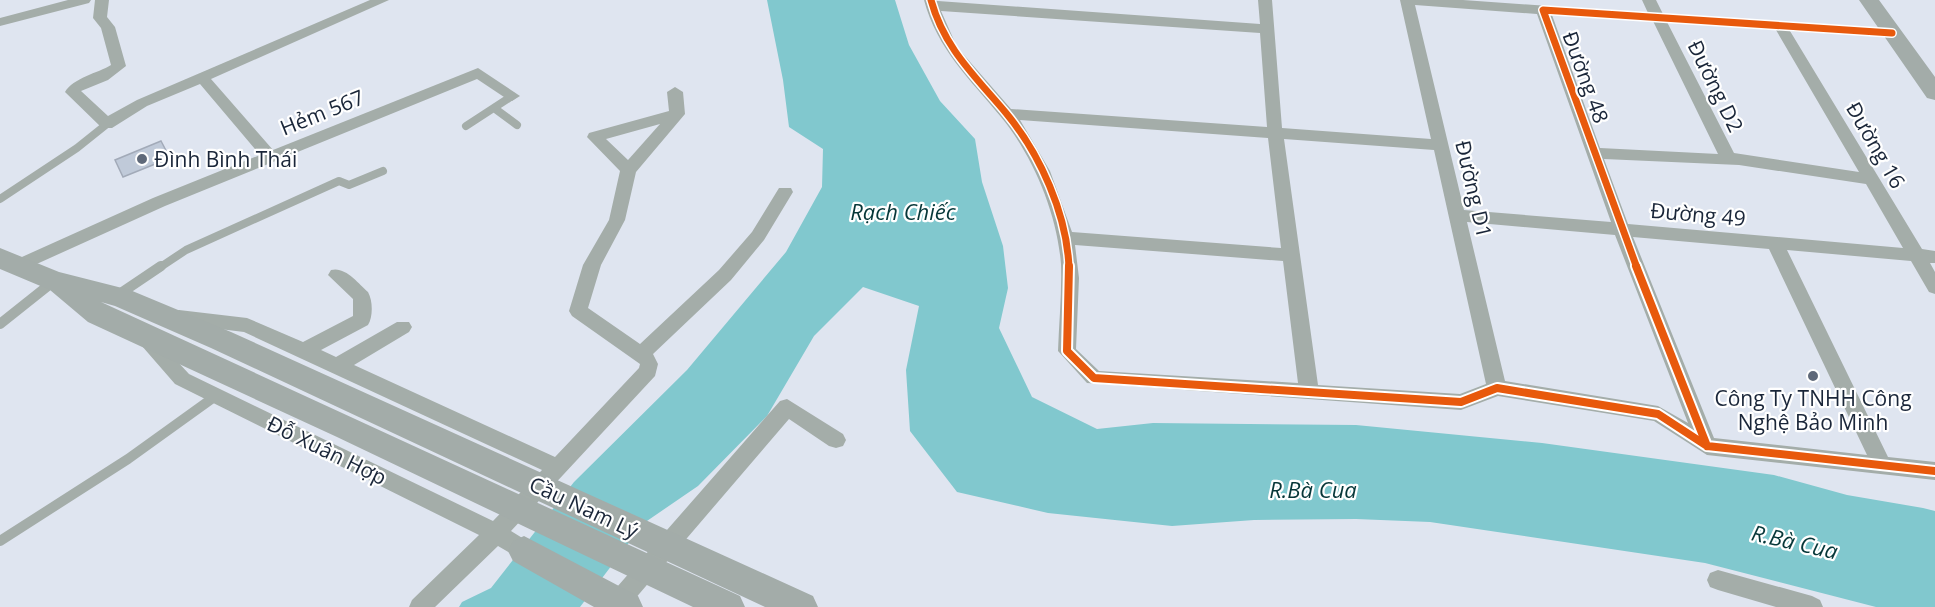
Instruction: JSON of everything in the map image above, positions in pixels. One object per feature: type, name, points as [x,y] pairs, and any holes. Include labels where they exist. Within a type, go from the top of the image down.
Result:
[{"type":"main road","points":[[1869,0],[1935,93]]},
{"type":"main road","name":"Đỗ Xuân Hợp","points":[[9,262],[54,281],[116,296],[163,315],[357,418]]},
{"type":"main road","name":"Đỗ Xuân Hợp","points":[[54,281],[98,315],[357,418]]},
{"type":"main road","name":"Cầu Nam Lý","points":[[357,418],[728,607]]},
{"type":"main road","name":"Cầu Nam Lý","points":[[357,418],[801,607]]},
{"type":"main road","points":[[524,551],[622,605]]},
{"type":"street","points":[[0,21],[84,0]]},
{"type":"street","points":[[102,0],[100,18],[108,27],[119,66],[102,77],[75,88],[73,92],[107,124],[142,103],[382,0]]},
{"type":"street","points":[[1265,0],[1275,133],[1309,392]]},
{"type":"street","points":[[1407,0],[1543,10]]},
{"type":"street","name":"Đường D1","points":[[1407,0],[1497,388]]},
{"type":"street","name":"Đường D2","points":[[1649,0],[1728,158]]},
{"type":"street","points":[[1267,29],[932,3],[937,27],[955,58],[1008,114],[1041,170],[1066,238],[1069,289],[1067,351],[1094,378],[1461,402],[1497,388],[1658,414],[1707,446],[1935,471]]},
{"type":"street","name":"Đường 48","points":[[1707,446],[1622,230],[1543,10],[1892,33]]},
{"type":"street","name":"Đường 16","points":[[1780,25],[1935,286]]},
{"type":"street","name":"Hẻm 567","points":[[9,262],[478,73],[512,96]]},
{"type":"street","points":[[202,77],[269,156]]},
{"type":"street","points":[[420,607],[496,532],[648,371],[649,364],[641,354],[578,310],[592,265],[617,220],[628,170],[677,114],[675,92]]},
{"type":"street","points":[[628,170],[595,137],[677,114]]},
{"type":"street","points":[[1008,114],[1441,145]]},
{"type":"street","points":[[1595,153],[1728,158],[1871,179]]},
{"type":"street","points":[[641,354],[725,275],[758,236],[786,192]]},
{"type":"street","name":"Đường 49","points":[[1457,215],[1935,257]]},
{"type":"street","points":[[1066,238],[1291,255]]},
{"type":"street","points":[[1775,243],[1882,466]]},
{"type":"street","points":[[303,351],[362,320],[362,297],[337,275]]},
{"type":"street","name":"Đỗ Xuân Hợp","points":[[163,315],[247,325],[556,468]]},
{"type":"street","points":[[337,366],[403,327]]},
{"type":"street","name":"Đỗ Xuân Hợp","points":[[141,334],[182,379],[496,532],[524,551]]},
{"type":"street","points":[[622,605],[787,407],[836,440]]},
{"type":"street","points":[[1718,580],[1812,607]]},
{"type":"lane","points":[[466,126],[512,96]]},
{"type":"lane","points":[[494,108],[517,124]]},
{"type":"lane","points":[[0,199],[77,148],[107,124]]},
{"type":"lane","points":[[116,296],[177,255],[205,241],[339,181],[349,185],[384,171]]},
{"type":"lane","points":[[0,324],[54,281]]},
{"type":"lane","points":[[0,541],[128,459],[217,395]]},
{"type":"water","points":[[767,0],[895,0],[909,45],[940,101],[975,139],[982,182],[1003,246],[1008,288],[999,328],[1032,397],[1097,429],[1153,423],[1356,425],[1542,443],[1774,475],[1847,495],[1923,508],[1935,511],[1935,607],[1876,607],[1705,563],[1430,522],[1356,519],[1254,520],[1172,526],[1048,513],[957,492],[910,431],[906,370],[919,306],[863,287],[814,336],[767,416],[698,486],[644,523],[580,607],[459,607],[462,602],[491,588],[574,482],[687,370],[786,252],[822,187],[823,149],[789,127],[783,80]]},
{"type":"building","name":"Đình Bình Thái","points":[[161,141],[170,158],[123,177],[115,160]]},
{"type":"cycle path","points":[[931,0],[942,34],[951,49],[1016,126],[1034,155],[1049,187],[1068,249],[1070,293],[1067,351],[1094,378],[1461,402],[1497,388],[1658,414],[1707,446],[1935,471]]},
{"type":"cycle path","points":[[1707,446],[1622,230],[1543,10],[1892,33]]},
{"type":"place","name":"Đình Bình Thái","points":[[142,159]]},
{"type":"place","name":"Công Ty TNHH Công Nghệ Bảo Minh","points":[[1813,376]]},
{"type":"water label","name":"Rạch Chiếc","points":[[903,211]]},
{"type":"water label","name":"R.Bà Cua","points":[[1313,489]]},
{"type":"water label","name":"R.Bà Cua","points":[[1795,541]]}]
